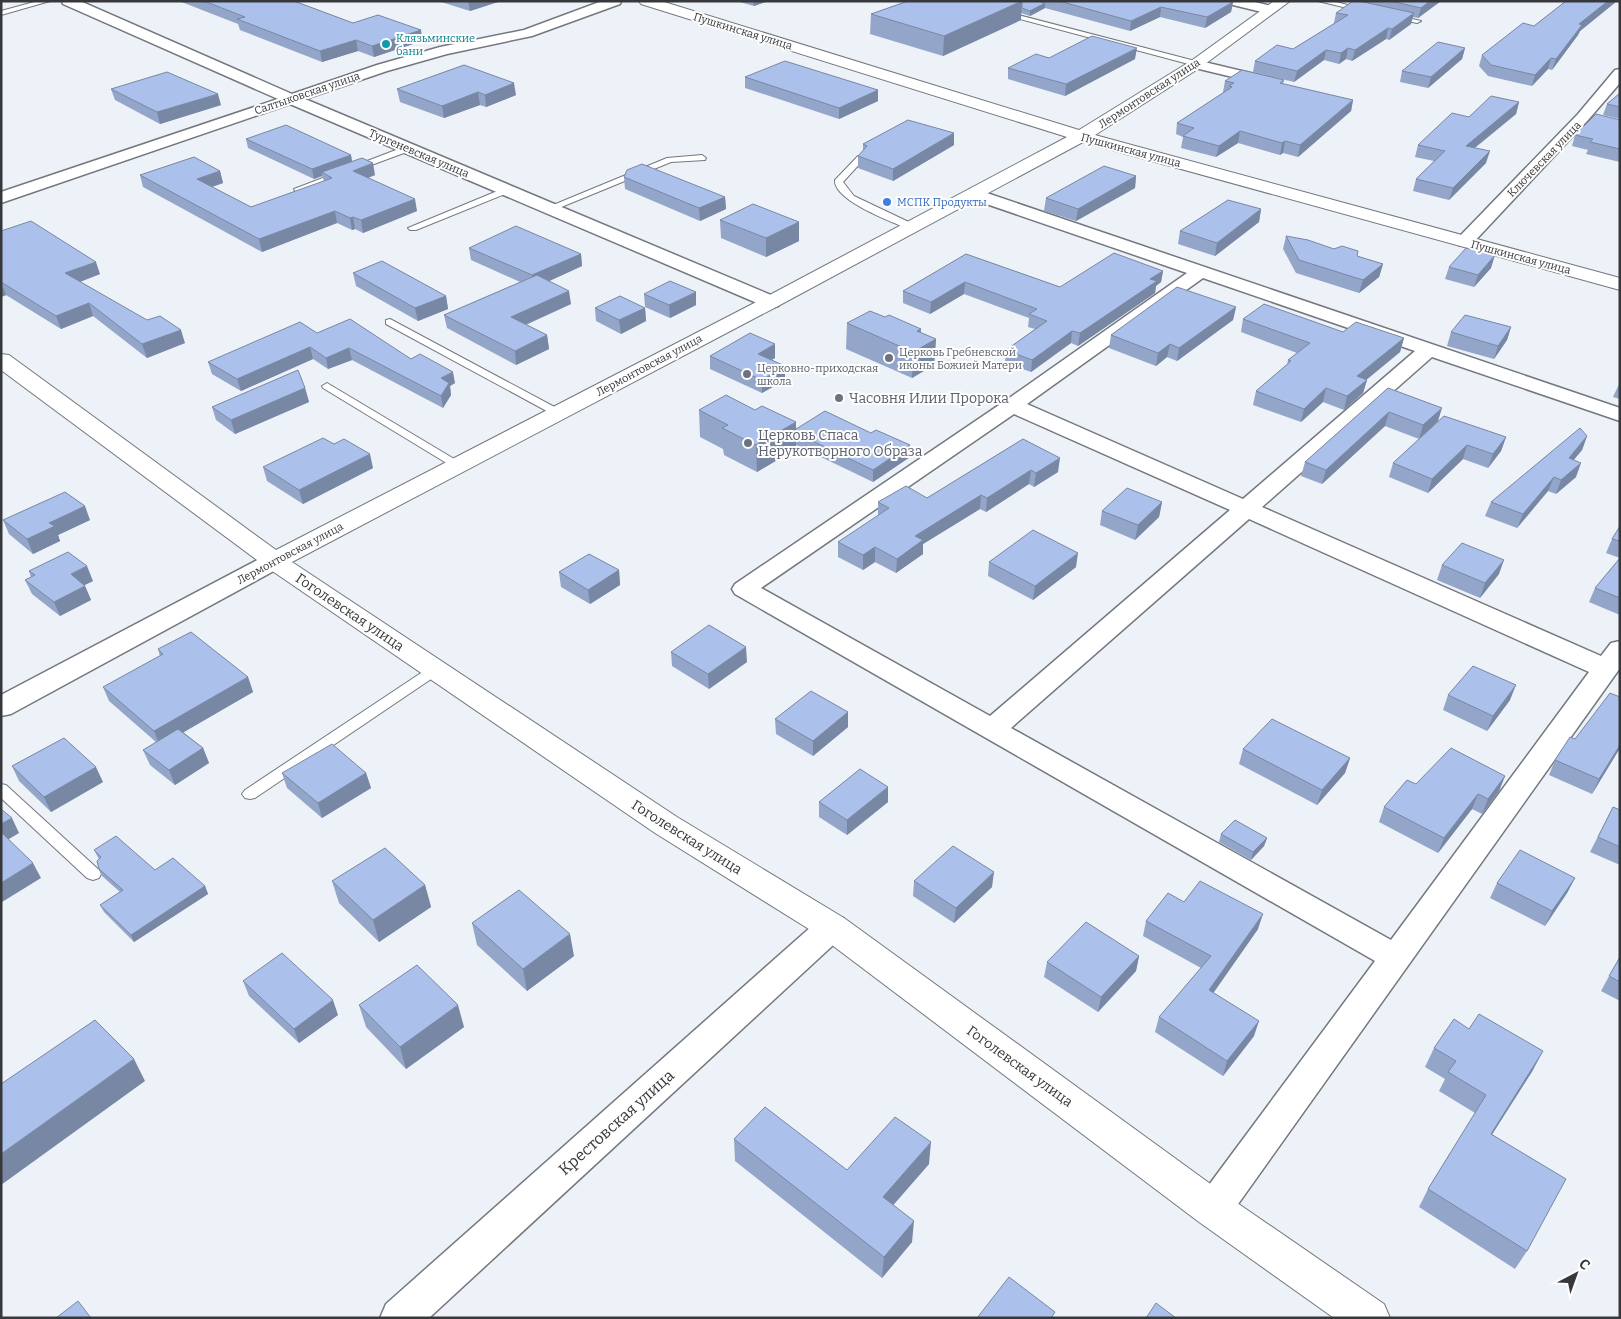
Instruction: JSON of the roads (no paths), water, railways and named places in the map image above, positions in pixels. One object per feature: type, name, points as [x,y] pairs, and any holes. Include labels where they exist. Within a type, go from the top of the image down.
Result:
[{"type":"street","name":"Тургеневская улица","points":[[68,1],[770,302]]},
{"type":"street","name":"Салтыковская улица","points":[[1,198],[291,98],[428,54],[534,30],[616,1]]},
{"type":"street","name":"Пушкинская улица","points":[[646,1],[1081,136],[1620,284]]},
{"type":"street","points":[[1234,1],[1270,10]]},
{"type":"street","name":"Лермонтовская улица","points":[[1,707],[274,561],[975,194],[1081,136],[1196,64],[1283,1]]},
{"type":"street","points":[[1196,64],[1286,86]]},
{"type":"street","name":"Ключевская улица","points":[[1465,242],[1583,118],[1620,73]]},
{"type":"street","points":[[1583,118],[1601,122]]},
{"type":"street","points":[[975,194],[1620,415]]},
{"type":"street","points":[[1201,271],[1012,405],[744,589],[1396,958]]},
{"type":"street","points":[[992,729],[1429,350]]},
{"type":"street","name":"Гоголевская улица","points":[[1,360],[274,561],[666,826],[832,927],[1213,1208],[1369,1318]]},
{"type":"street","points":[[1012,405],[1246,509],[1613,659],[1213,1208]]},
{"type":"street","name":"Крестовская улица","points":[[400,1318],[832,927]]},
{"type":"lane","points":[[1,13],[47,1]]},
{"type":"lane","points":[[1321,1],[1369,11]]},
{"type":"lane","points":[[999,12],[1196,64]]},
{"type":"lane","points":[[1388,15],[1417,21]]},
{"type":"lane","points":[[298,189],[409,148]]},
{"type":"lane","points":[[551,208],[670,160],[702,158]]},
{"type":"lane","points":[[861,158],[838,182],[851,198],[874,211],[912,227]]},
{"type":"lane","points":[[413,228],[507,190]]},
{"type":"lane","points":[[390,322],[558,413]]},
{"type":"lane","points":[[327,386],[458,465]]},
{"type":"lane","points":[[250,794],[435,670]]},
{"type":"lane","points":[[1,789],[93,874]]},
{"type":"place","name":"Клязьминские бани","points":[[386,44]]},
{"type":"place","name":"МСПК Продукты","points":[[887,202]]},
{"type":"place","name":"Церковь Гребневской иконы Божией Матери","points":[[889,358]]},
{"type":"place","name":"Церковно-приходская школа","points":[[747,374]]},
{"type":"place","name":"Часовня Илии Пророка","points":[[839,398]]},
{"type":"place","name":"Церковь Спаса Нерукотворного Образа","points":[[748,443]]}]
